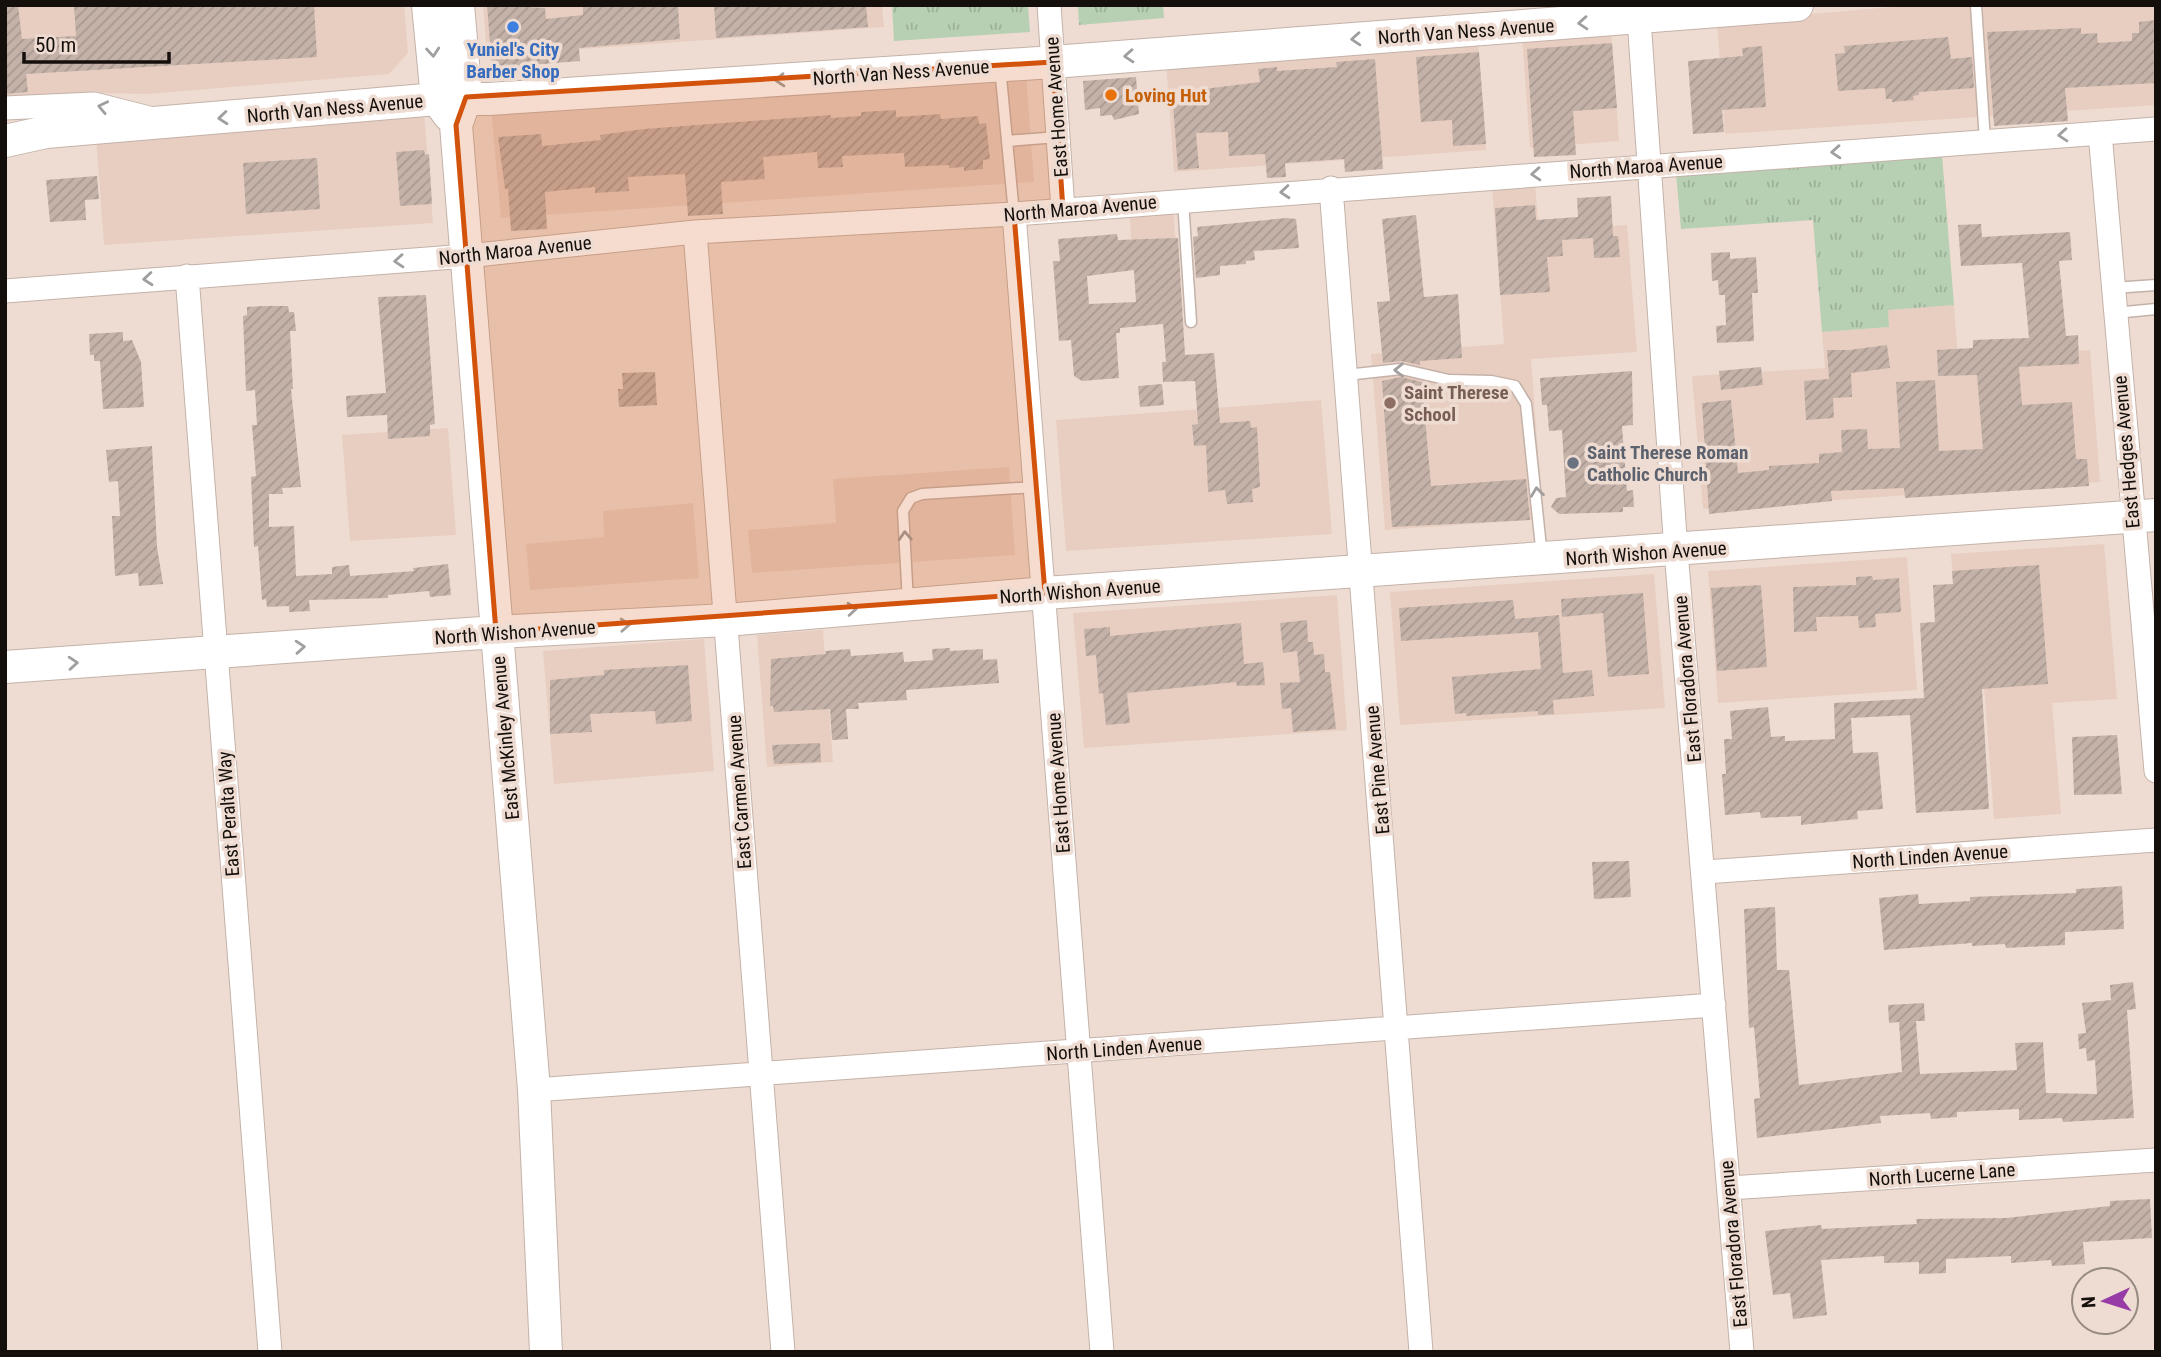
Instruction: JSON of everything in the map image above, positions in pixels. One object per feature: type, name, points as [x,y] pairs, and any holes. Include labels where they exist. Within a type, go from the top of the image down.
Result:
[{"type":"main road","name":"East McKinley Avenue","points":[[428,5],[453,107]]},
{"type":"main road","name":"East McKinley Avenue","points":[[458,5],[453,107],[534,1090],[546,1352]]},
{"type":"main road","name":"North Van Ness Avenue","points":[[5,141],[46,132],[453,107],[489,99],[1053,62],[1639,12],[1797,5]]},
{"type":"main road","name":"North Wishon Avenue","points":[[5,667],[496,632],[726,620],[1045,593],[1676,551],[2144,516]]},
{"type":"street","name":"East Home Avenue","points":[[1049,5],[1063,210]]},
{"type":"street","name":"East Floradora Avenue","points":[[1639,12],[1676,551],[1742,1352]]},
{"type":"street","points":[[5,108],[94,104],[169,123]]},
{"type":"street","name":"North Maroa Avenue","points":[[5,291],[467,256],[695,232],[1014,214],[1331,188],[2156,130]]},
{"type":"street","name":"East Hedges Avenue","points":[[2100,133],[2115,313],[2144,516],[2156,771]]},
{"type":"street","name":"East Pine Avenue","points":[[1331,188],[1398,1027],[1421,1352]]},
{"type":"street","name":"East Home Avenue","points":[[1014,214],[1102,1352]]},
{"type":"street","name":"East Carmen Avenue","points":[[695,232],[783,1352]]},
{"type":"street","name":"East Peralta Way","points":[[187,276],[270,1352]]},
{"type":"street","name":"North Linden Avenue","points":[[1704,872],[2156,841]]},
{"type":"street","name":"North Linden Avenue","points":[[534,1090],[1714,1005]]},
{"type":"street","name":"North Lucerne Lane","points":[[1729,1188],[2156,1160]]},
{"type":"lane","points":[[1976,5],[1985,141]]},
{"type":"lane","points":[[1000,65],[1014,214]]},
{"type":"lane","points":[[1006,141],[1058,137]]},
{"type":"lane","points":[[1183,200],[1191,322]]},
{"type":"lane","points":[[2113,288],[2156,285]]},
{"type":"lane","points":[[2115,313],[2156,309]]},
{"type":"lane","points":[[1346,375],[1401,369],[1423,371],[1436,378],[1491,381],[1515,386],[1526,404],[1539,506],[1542,560]]},
{"type":"lane","points":[[908,605],[903,511],[911,498],[922,494],[1036,488]]},
{"type":"highlighted area","points":[[1053,62],[1063,210],[1014,214],[1045,593],[496,632],[456,125],[466,97]]},
{"type":"shaded area","points":[[5,5],[404,5],[408,53],[389,74],[148,94],[95,93],[5,116]]},
{"type":"shaded area","points":[[483,5],[882,5],[884,27],[487,56]]},
{"type":"shaded area","points":[[1915,5],[2156,5],[2156,105],[1725,134],[1717,22]]},
{"type":"shaded area","points":[[1611,31],[1619,141],[1530,148],[1522,37]]},
{"type":"shaded area","points":[[1478,40],[1486,150],[1174,172],[1166,62]]},
{"type":"shaded area","points":[[1026,73],[1034,182],[501,218],[491,110]]},
{"type":"shaded area","points":[[424,112],[433,223],[104,245],[96,136]]},
{"type":"shaded area","points":[[1535,183],[1539,232],[1627,225],[1637,352],[1531,359],[1543,519],[1385,530],[1371,354],[1504,344],[1492,186]]},
{"type":"shaded area","points":[[1173,207],[1179,282],[1135,285],[1129,210]]},
{"type":"shaded area","points":[[1954,305],[1958,358],[2090,350],[2100,482],[1703,509],[1692,376],[1825,368],[1822,332],[1888,327],[1887,310]]},
{"type":"shaded area","points":[[1321,400],[1332,534],[1066,551],[1056,420]]},
{"type":"shaded area","points":[[448,428],[456,535],[350,541],[342,435]]},
{"type":"shaded area","points":[[1009,467],[1015,555],[752,573],[748,530],[836,523],[833,479]]},
{"type":"shaded area","points":[[693,503],[699,578],[530,590],[526,544],[604,537],[603,511]]},
{"type":"shaded area","points":[[2104,544],[2117,699],[2052,703],[2061,814],[1994,819],[1984,686],[1961,687],[1951,554]]},
{"type":"shaded area","points":[[1907,557],[1917,690],[1718,703],[1708,571]]},
{"type":"shaded area","points":[[1654,574],[1665,708],[1400,725],[1390,592]]},
{"type":"shaded area","points":[[1337,595],[1347,730],[1084,748],[1073,613]]},
{"type":"shaded area","points":[[823,630],[833,762],[767,767],[757,635]]},
{"type":"shaded area","points":[[704,639],[714,771],[554,784],[543,651]]},
{"type":"green space","points":[[892,5],[1028,5],[1030,32],[894,41]]},
{"type":"green space","points":[[1078,5],[1163,5],[1164,18],[1079,25]]},
{"type":"green space","points":[[1942,155],[1954,305],[1888,310],[1889,327],[1822,332],[1813,220],[1681,229],[1676,173]]},
{"type":"building","points":[[5,5],[18,5],[22,39],[76,36],[74,5],[314,5],[317,57],[26,74],[28,92],[5,94]]},
{"type":"building","points":[[487,5],[545,8],[546,19],[583,15],[583,5],[678,5],[680,39],[579,48],[580,61],[492,68]]},
{"type":"building","points":[[714,5],[866,5],[868,27],[716,38]]},
{"type":"building","points":[[2156,20],[2156,83],[2065,88],[2068,121],[1994,126],[1987,32],[2081,28],[2081,34],[2097,33],[2098,43],[2132,41],[2132,33],[2139,33],[2139,22]]},
{"type":"building","points":[[1948,37],[1951,59],[1972,57],[1974,88],[1919,92],[1919,95],[1913,96],[1914,100],[1892,102],[1892,99],[1886,99],[1885,88],[1838,91],[1835,54],[1845,53],[1844,46]]},
{"type":"building","points":[[1612,43],[1617,108],[1573,111],[1576,155],[1534,157],[1527,49]]},
{"type":"building","points":[[1762,46],[1766,107],[1722,110],[1724,132],[1693,134],[1688,61],[1743,56],[1742,48]]},
{"type":"building","points":[[1479,52],[1486,144],[1453,146],[1452,120],[1421,122],[1416,57]]},
{"type":"building","points":[[1375,59],[1383,169],[1345,172],[1344,159],[1285,163],[1286,177],[1267,178],[1265,154],[1229,156],[1228,132],[1196,133],[1199,168],[1178,170],[1172,93],[1260,82],[1258,69],[1277,67],[1277,71],[1337,67],[1336,62]]},
{"type":"building","name":"Loving Hut","points":[[1136,77],[1139,114],[1114,120],[1112,115],[1100,116],[1100,108],[1085,110],[1083,81]]},
{"type":"building","points":[[896,110],[896,117],[940,114],[941,119],[978,116],[979,124],[986,123],[990,159],[983,160],[983,169],[964,171],[964,167],[949,168],[949,165],[905,167],[904,153],[842,156],[843,167],[818,168],[817,152],[763,157],[765,179],[721,182],[723,214],[688,216],[685,174],[628,177],[629,191],[595,193],[595,187],[545,192],[547,229],[511,231],[508,189],[505,189],[498,137],[541,134],[542,146],[601,140],[600,135],[644,129],[831,115],[831,118],[861,116],[861,112]]},
{"type":"building","points":[[424,150],[425,155],[429,154],[432,204],[400,206],[396,152]]},
{"type":"building","points":[[317,158],[320,209],[246,214],[243,163]]},
{"type":"building","points":[[97,176],[99,199],[85,200],[86,220],[50,222],[46,180]]},
{"type":"building","points":[[1611,196],[1613,236],[1618,236],[1620,257],[1594,258],[1593,238],[1562,240],[1563,256],[1547,257],[1550,292],[1500,295],[1495,208],[1535,205],[1536,220],[1578,217],[1577,198]]},
{"type":"building","points":[[1416,215],[1424,297],[1458,294],[1462,358],[1420,361],[1420,365],[1401,361],[1383,363],[1377,302],[1390,301],[1382,219]]},
{"type":"building","points":[[1296,219],[1299,248],[1254,251],[1255,260],[1246,261],[1246,264],[1220,266],[1220,275],[1196,278],[1193,237],[1198,236],[1197,227]]},
{"type":"building","points":[[1981,224],[1982,237],[2070,232],[2072,260],[2059,261],[2066,336],[2078,335],[2079,364],[2019,367],[2022,405],[2072,402],[2076,459],[2087,459],[2089,486],[1905,498],[1904,488],[1831,491],[1832,501],[1709,514],[1702,403],[1731,400],[1738,473],[1769,470],[1769,466],[1819,463],[1819,454],[1842,452],[1841,430],[1867,429],[1868,449],[1900,448],[1896,382],[1935,380],[1939,451],[1983,449],[1977,375],[1938,376],[1937,350],[1973,348],[1973,340],[2029,338],[2022,263],[1961,266],[1958,225]]},
{"type":"building","points":[[1117,234],[1118,240],[1178,238],[1185,355],[1214,353],[1220,423],[1250,421],[1251,428],[1257,427],[1260,487],[1252,489],[1253,502],[1227,504],[1225,490],[1208,492],[1206,445],[1194,446],[1192,425],[1198,424],[1195,381],[1163,382],[1162,362],[1166,362],[1163,324],[1120,328],[1120,333],[1116,333],[1119,378],[1082,381],[1074,376],[1071,340],[1059,341],[1053,261],[1060,261],[1058,239]],"holes":[[[1134,270],[1136,302],[1089,304],[1087,276]]]},
{"type":"building","points":[[1730,252],[1730,259],[1756,257],[1758,293],[1752,293],[1754,341],[1717,343],[1716,326],[1726,325],[1725,295],[1719,295],[1718,280],[1712,281],[1711,253]]},
{"type":"building","points":[[426,295],[435,424],[430,425],[430,436],[388,439],[387,415],[347,417],[346,396],[386,393],[378,297]]},
{"type":"building","points":[[288,306],[289,312],[294,312],[296,331],[290,331],[291,389],[301,487],[282,488],[283,494],[269,494],[269,527],[294,526],[296,576],[332,574],[332,567],[349,565],[350,576],[414,571],[413,568],[448,564],[451,595],[430,597],[429,591],[388,595],[388,598],[309,600],[310,611],[289,612],[289,606],[267,607],[266,599],[262,600],[258,546],[254,547],[251,477],[256,476],[252,425],[257,425],[255,390],[246,391],[243,316],[247,315],[247,307]]},
{"type":"building","points":[[123,332],[123,341],[132,340],[141,362],[144,407],[103,409],[100,361],[94,361],[94,355],[90,355],[89,334]]},
{"type":"building","points":[[1887,345],[1890,368],[1851,373],[1852,397],[1833,398],[1834,418],[1806,420],[1804,381],[1829,379],[1827,350]]},
{"type":"building","points":[[1761,367],[1763,385],[1721,390],[1719,371]]},
{"type":"building","points":[[1632,371],[1633,425],[1622,426],[1627,491],[1633,490],[1634,507],[1623,507],[1623,512],[1559,514],[1551,507],[1556,498],[1566,497],[1562,430],[1549,431],[1547,405],[1542,405],[1540,378]]},
{"type":"building","points":[[655,372],[657,405],[619,407],[618,389],[623,389],[622,373]]},
{"type":"building","points":[[1401,377],[1422,382],[1431,486],[1526,479],[1530,520],[1392,527],[1382,381]]},
{"type":"building","points":[[1162,384],[1164,405],[1140,407],[1138,386]]},
{"type":"building","points":[[152,446],[157,547],[163,584],[139,586],[138,573],[115,576],[112,516],[120,516],[118,481],[109,482],[106,450]]},
{"type":"building","points":[[2039,565],[2048,684],[1982,689],[1989,809],[1916,813],[1910,715],[1851,718],[1853,753],[1878,752],[1883,809],[1857,811],[1858,819],[1801,825],[1801,816],[1761,818],[1760,812],[1725,815],[1722,774],[1726,774],[1724,739],[1732,739],[1730,711],[1768,707],[1771,737],[1785,736],[1785,741],[1835,739],[1834,703],[1924,698],[1920,623],[1935,622],[1933,585],[1953,584],[1952,571]]},
{"type":"building","points":[[1872,576],[1873,580],[1899,578],[1901,612],[1875,614],[1876,627],[1859,628],[1858,616],[1816,617],[1817,631],[1794,632],[1793,587],[1856,585],[1856,577]]},
{"type":"building","points":[[1761,585],[1767,667],[1717,671],[1711,588]]},
{"type":"building","points":[[1643,593],[1649,674],[1608,677],[1603,613],[1562,617],[1561,599]]},
{"type":"building","points":[[1513,600],[1515,619],[1559,615],[1563,673],[1592,670],[1594,696],[1553,700],[1554,714],[1538,715],[1538,711],[1466,716],[1466,713],[1455,714],[1452,677],[1541,669],[1538,632],[1401,641],[1399,608]]},
{"type":"building","points":[[1307,620],[1308,642],[1313,642],[1314,655],[1324,654],[1325,672],[1330,672],[1336,729],[1293,732],[1291,708],[1282,709],[1280,683],[1300,682],[1297,651],[1283,653],[1280,623]]},
{"type":"building","points":[[1241,623],[1244,664],[1263,662],[1265,685],[1237,686],[1236,682],[1127,693],[1130,723],[1106,725],[1103,693],[1099,694],[1096,655],[1086,656],[1084,629],[1110,627],[1110,636]]},
{"type":"building","points":[[950,648],[950,651],[983,649],[983,660],[997,659],[999,683],[906,690],[907,700],[858,703],[859,709],[846,709],[848,739],[832,740],[830,709],[774,712],[773,706],[770,706],[771,659],[850,649],[851,656],[903,652],[904,662],[933,660],[932,649]]},
{"type":"building","points":[[688,665],[692,721],[656,724],[655,711],[590,714],[592,732],[550,734],[550,680],[604,675],[604,670]]},
{"type":"building","points":[[2117,735],[2122,794],[2074,795],[2072,737]]},
{"type":"building","points":[[820,743],[821,762],[774,764],[772,745]]},
{"type":"building","points":[[1629,861],[1631,897],[1594,899],[1592,862]]},
{"type":"building","points":[[2122,886],[2124,929],[2065,932],[2065,945],[2006,948],[2005,944],[1972,946],[1972,943],[1884,950],[1879,898],[1918,894],[1919,904],[1970,901],[1970,897],[2076,893],[2076,889]]},
{"type":"building","points":[[1775,907],[1777,970],[1789,970],[1799,1085],[1902,1072],[1899,1022],[1889,1023],[1888,1005],[1924,1003],[1925,1021],[1916,1021],[1920,1074],[2017,1070],[2015,1043],[2043,1042],[2046,1093],[2097,1094],[2095,1060],[2087,1061],[2086,1048],[2079,1049],[2078,1034],[2086,1033],[2082,1003],[2111,1000],[2110,985],[2133,982],[2136,1009],[2127,1010],[2134,1118],[2063,1122],[2062,1118],[2019,1120],[2019,1109],[1957,1112],[1957,1117],[1931,1119],[1930,1113],[1880,1116],[1881,1123],[1757,1138],[1754,1099],[1760,1098],[1754,1027],[1749,1028],[1744,909]]},
{"type":"building","points":[[2150,1199],[2152,1238],[2083,1242],[2085,1264],[2052,1266],[2051,1260],[2011,1263],[2011,1256],[1946,1259],[1946,1273],[1919,1274],[1919,1262],[1884,1263],[1884,1256],[1821,1260],[1827,1315],[1793,1319],[1790,1293],[1773,1295],[1765,1231],[1821,1225],[1822,1229],[1917,1224],[1916,1219],[2007,1218],[2110,1206],[2110,1201]]},
{"type":"place","name":"Yuniel's City Barber Shop","points":[[513,27]]},
{"type":"place","name":"Loving Hut","points":[[1111,95]]},
{"type":"place","name":"Saint Therese School","points":[[1390,403]]},
{"type":"place","name":"Saint Therese Roman Catholic Church","points":[[1573,463]]}]
